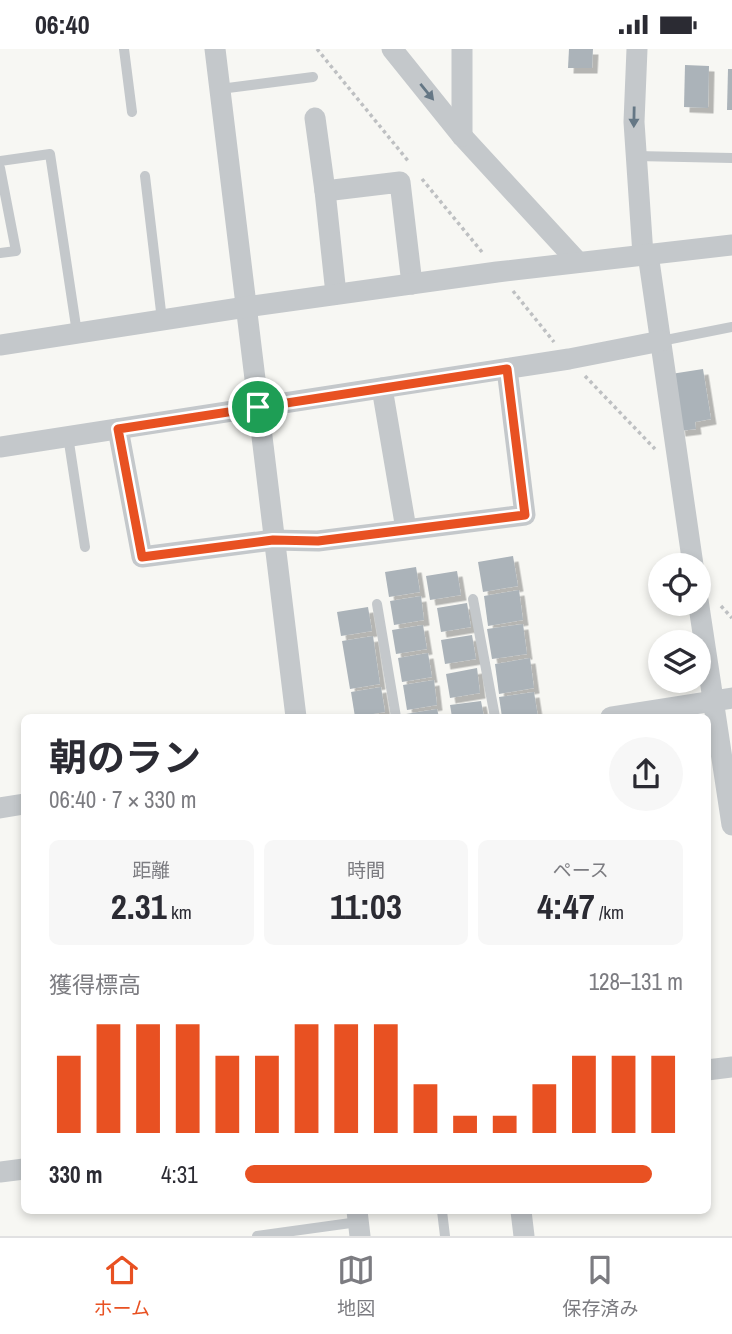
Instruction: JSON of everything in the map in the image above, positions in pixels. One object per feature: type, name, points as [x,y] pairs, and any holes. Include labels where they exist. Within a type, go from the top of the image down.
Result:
[{"type":"street","points":[[215,49],[296,714]]},
{"type":"street","points":[[392,49],[462,136],[578,262]]},
{"type":"street","points":[[462,49],[462,136]]},
{"type":"street","points":[[637,49],[634,122],[645,255],[661,341],[691,553]]},
{"type":"street","points":[[315,118],[336,294]]},
{"type":"street","points":[[325,191],[400,182],[412,284]]},
{"type":"street","points":[[0,345],[336,294],[732,245]]},
{"type":"street","points":[[0,447],[507,369],[661,341]]},
{"type":"street","points":[[118,429],[142,557],[273,540],[318,541],[525,515],[507,369]]},
{"type":"street","points":[[382,388],[406,529]]},
{"type":"street","points":[[702,616],[723,699],[732,825]]},
{"type":"street","points":[[630,714],[723,699]]},
{"type":"street","points":[[0,808],[21,804]]},
{"type":"street","points":[[711,1070],[732,1067]]},
{"type":"street","points":[[0,1172],[21,1169]]},
{"type":"street","points":[[521,1214],[524,1236]]},
{"type":"lane","points":[[124,49],[132,112]]},
{"type":"lane","points":[[220,89],[313,78]]},
{"type":"lane","points":[[0,160],[50,153],[77,333]]},
{"type":"lane","points":[[636,156],[732,158]]},
{"type":"lane","points":[[0,168],[16,251],[0,253]]},
{"type":"lane","points":[[145,176],[162,320]]},
{"type":"lane","points":[[661,341],[732,327]]},
{"type":"lane","points":[[68,436],[85,547]]},
{"type":"lane","points":[[473,599],[494,714]]},
{"type":"lane","points":[[377,604],[395,714]]},
{"type":"lane","points":[[443,1214],[445,1236]]},
{"type":"lane","points":[[257,1236],[358,1223]]},
{"type":"building","points":[[569,49],[593,49],[592,68],[568,68]]},
{"type":"building","points":[[685,65],[709,66],[708,108],[684,107]]},
{"type":"building","points":[[728,69],[732,69],[732,110],[727,110]]},
{"type":"building","points":[[703,369],[711,419],[695,422],[696,429],[680,431],[671,374]]},
{"type":"building","points":[[513,556],[518,586],[483,592],[478,562]]},
{"type":"building","points":[[416,567],[420,592],[389,597],[385,572]]},
{"type":"building","points":[[457,571],[461,595],[430,600],[426,576]]},
{"type":"building","points":[[519,590],[523,620],[488,626],[484,596]]},
{"type":"building","points":[[421,596],[424,620],[394,625],[390,601]]},
{"type":"building","points":[[467,603],[471,627],[441,632],[437,608]]},
{"type":"building","points":[[368,607],[372,631],[341,636],[337,612]]},
{"type":"building","points":[[523,624],[527,654],[492,659],[487,629]]},
{"type":"building","points":[[423,625],[427,649],[396,654],[392,630]]},
{"type":"building","points":[[472,635],[476,659],[445,664],[441,640]]},
{"type":"building","points":[[373,636],[380,684],[350,689],[342,641]]},
{"type":"building","points":[[428,653],[432,677],[402,682],[398,658]]},
{"type":"building","points":[[530,658],[534,688],[499,694],[495,664]]},
{"type":"building","points":[[477,668],[480,693],[450,698],[446,674]]},
{"type":"building","points":[[434,680],[437,705],[407,710],[403,685]]},
{"type":"building","points":[[381,687],[385,712],[355,714],[351,692]]},
{"type":"building","points":[[534,692],[538,714],[502,714],[499,697]]},
{"type":"building","points":[[481,701],[483,714],[452,714],[450,705]]},
{"type":"building","points":[[437,709],[438,714],[406,714]]},
{"type":"route","points":[[507,369],[525,515],[318,541],[273,540],[142,557],[118,429],[258,407],[507,369]]}]
